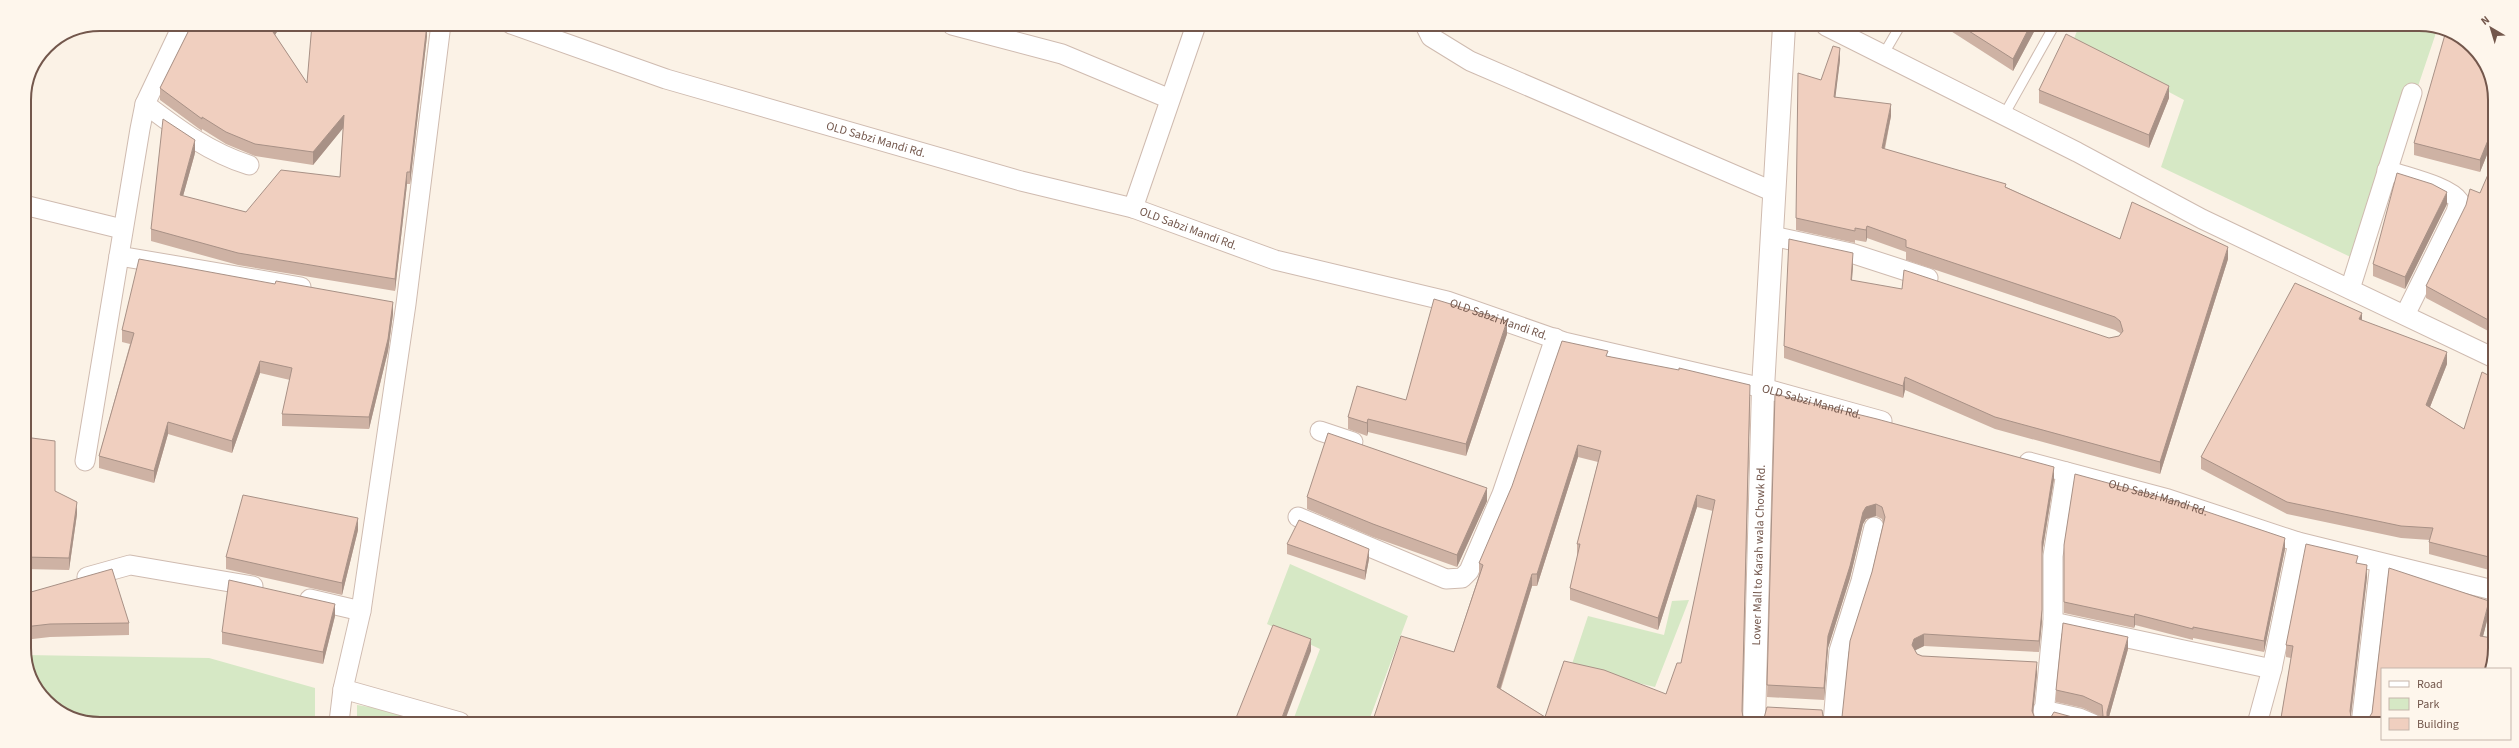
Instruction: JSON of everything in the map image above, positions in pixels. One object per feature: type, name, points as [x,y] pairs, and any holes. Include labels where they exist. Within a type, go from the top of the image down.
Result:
[{"type":"street","points":[[85,461],[119,256],[122,229],[146,104],[180,31]]},
{"type":"street","points":[[340,717],[343,689],[361,611],[398,303],[440,31]]},
{"type":"street","name":"OLD Sabzi Mandi Rd.","points":[[531,31],[666,79],[1021,181],[1133,208],[1275,260],[1447,301],[1555,338],[1763,388],[1900,426]]},
{"type":"street","points":[[975,31],[1062,54],[1170,99]]},
{"type":"street","points":[[1133,208],[1194,31]]},
{"type":"street","points":[[1428,31],[1431,37],[1470,61],[1774,192]]},
{"type":"street","name":"Lower Mall to Karah wala Chowk Rd.","points":[[1760,712],[1763,388],[1784,31]]},
{"type":"street","points":[[1836,31],[2004,115],[2202,219],[2488,355]]},
{"type":"street","points":[[2350,289],[2412,93]]},
{"type":"street","points":[[146,104],[198,141],[230,159],[249,165]]},
{"type":"street","points":[[2387,170],[2445,190],[2455,195],[2459,201],[2456,212],[2405,315]]},
{"type":"street","points":[[31,207],[122,229]]},
{"type":"street","points":[[1772,236],[1851,253],[1948,285]]},
{"type":"street","points":[[119,256],[321,290]]},
{"type":"street","points":[[1298,517],[1446,579],[1462,578],[1470,571],[1495,492],[1555,338]]},
{"type":"street","points":[[1320,431],[1371,449]]},
{"type":"street","name":"OLD Sabzi Mandi Rd.","points":[[2013,457],[2168,499],[2298,542],[2488,589]]},
{"type":"street","points":[[2043,717],[2040,664],[2053,622],[2053,556],[2066,472]]},
{"type":"street","points":[[1828,715],[1839,651],[1861,582],[1874,527]]},
{"type":"street","points":[[2259,717],[2272,669],[2298,542]]},
{"type":"street","points":[[2361,717],[2380,563]]},
{"type":"street","points":[[70,582],[130,565],[222,579],[268,590]]},
{"type":"street","points":[[291,595],[361,611]]},
{"type":"street","points":[[2053,622],[2272,669]]},
{"type":"street","points":[[343,689],[442,717]]},
{"type":"lane","points":[[1884,55],[1897,31]]},
{"type":"lane","points":[[2004,115],[2051,31]]},
{"type":"green space","points":[[2077,31],[2419,31],[2436,33],[2359,261],[2161,167],[2184,100],[2073,41]]},
{"type":"green space","points":[[1290,564],[1408,616],[1370,717],[1294,717],[1320,649],[1267,624]]},
{"type":"green space","points":[[1689,600],[1655,687],[1571,667],[1588,616],[1664,635],[1672,601]]},
{"type":"green space","points":[[31,655],[209,658],[315,688],[315,717],[100,717],[82,715],[61,705],[45,690],[36,675]]},
{"type":"green space","points":[[357,705],[413,714],[413,717],[357,717]]},
{"type":"building","points":[[188,31],[272,31],[307,83],[311,31],[426,31],[410,172],[407,172],[395,279],[238,253],[151,229],[163,119],[195,140],[180,195],[246,212],[281,170],[340,177],[344,115],[313,152],[255,144],[226,132],[202,117],[202,119],[160,88]]},
{"type":"building","points":[[1969,31],[2027,31],[2013,59]]},
{"type":"building","points":[[2066,34],[2169,86],[2149,135],[2039,90]]},
{"type":"building","points":[[2445,36],[2465,48],[2474,58],[2481,69],[2487,86],[2488,140],[2480,160],[2414,143]]},
{"type":"building","points":[[1833,46],[1840,48],[1834,97],[1891,104],[1882,148],[2006,184],[2005,187],[2120,239],[2132,202],[2228,247],[2160,462],[1995,417],[1905,377],[1903,386],[1784,346],[1789,239],[1853,253],[1851,280],[1902,289],[1904,270],[2109,338],[2119,336],[2123,331],[2120,321],[2115,317],[1906,247],[1906,240],[1867,226],[1866,230],[1855,228],[1855,231],[1796,218],[1798,73],[1821,80]]},
{"type":"building","points":[[2397,173],[2432,184],[2447,192],[2405,277],[2373,264]]},
{"type":"building","points":[[2488,175],[2488,320],[2426,286],[2466,205],[2470,189],[2480,193]]},
{"type":"building","points":[[139,259],[275,284],[276,281],[393,302],[388,339],[369,417],[282,414],[292,368],[260,361],[232,441],[168,422],[154,471],[99,456],[134,333],[122,330]]},
{"type":"building","points":[[2295,283],[2362,313],[2359,319],[2447,352],[2426,405],[2464,429],[2482,372],[2488,375],[2488,557],[2429,542],[2433,528],[2401,526],[2287,502],[2201,457]]},
{"type":"building","points":[[1434,299],[1507,321],[1466,444],[1368,419],[1367,423],[1348,417],[1357,386],[1406,400]]},
{"type":"building","points":[[1562,341],[1608,351],[1606,356],[1679,370],[1679,368],[1750,385],[1743,717],[1545,717],[1374,717],[1401,636],[1454,652],[1483,565],[1479,563],[1512,486]],"holes":[[[1578,445],[1601,451],[1577,544],[1580,544],[1570,588],[1658,618],[1697,495],[1715,500],[1681,663],[1677,663],[1666,694],[1604,670],[1564,661],[1545,717],[1497,687],[1532,574],[1537,574]]]},
{"type":"building","points":[[1775,394],[1877,419],[2054,467],[2042,542],[2042,610],[2039,641],[1924,634],[1914,639],[1912,645],[1917,654],[1922,656],[2037,662],[2032,711],[2034,717],[1842,717],[1850,641],[1872,572],[1885,517],[1882,507],[1876,504],[1866,507],[1863,512],[1850,566],[1828,636],[1824,688],[1767,685]]},
{"type":"building","points":[[1328,433],[1487,488],[1457,555],[1373,524],[1307,497]]},
{"type":"building","points":[[31,438],[55,441],[55,491],[77,502],[69,558],[31,557]]},
{"type":"building","points":[[2075,474],[2178,502],[2285,538],[2264,641],[2193,627],[2193,629],[2135,614],[2134,617],[2064,602],[2064,545]]},
{"type":"building","points":[[243,495],[358,518],[342,583],[226,557]]},
{"type":"building","points":[[1299,520],[1369,549],[1365,571],[1287,544]]},
{"type":"building","points":[[2306,544],[2358,556],[2356,563],[2367,565],[2350,711],[2351,717],[2281,717],[2293,646],[2286,645]]},
{"type":"building","points":[[2389,568],[2488,601],[2480,636],[2488,637],[2485,668],[2381,668],[2381,717],[2369,717],[2372,713]]},
{"type":"building","points":[[112,569],[129,623],[50,624],[31,626],[31,592]]},
{"type":"building","points":[[229,580],[335,604],[323,652],[222,632]]},
{"type":"building","points":[[2063,623],[2128,637],[2107,712],[2107,717],[2102,717],[2103,716],[2102,705],[2083,696],[2056,690]]},
{"type":"building","points":[[1273,625],[1311,639],[1282,717],[1236,717]]},
{"type":"building","points":[[1767,707],[1822,710],[1824,717],[1764,717]]},
{"type":"building","points":[[2054,712],[2072,717],[2051,717]]}]
